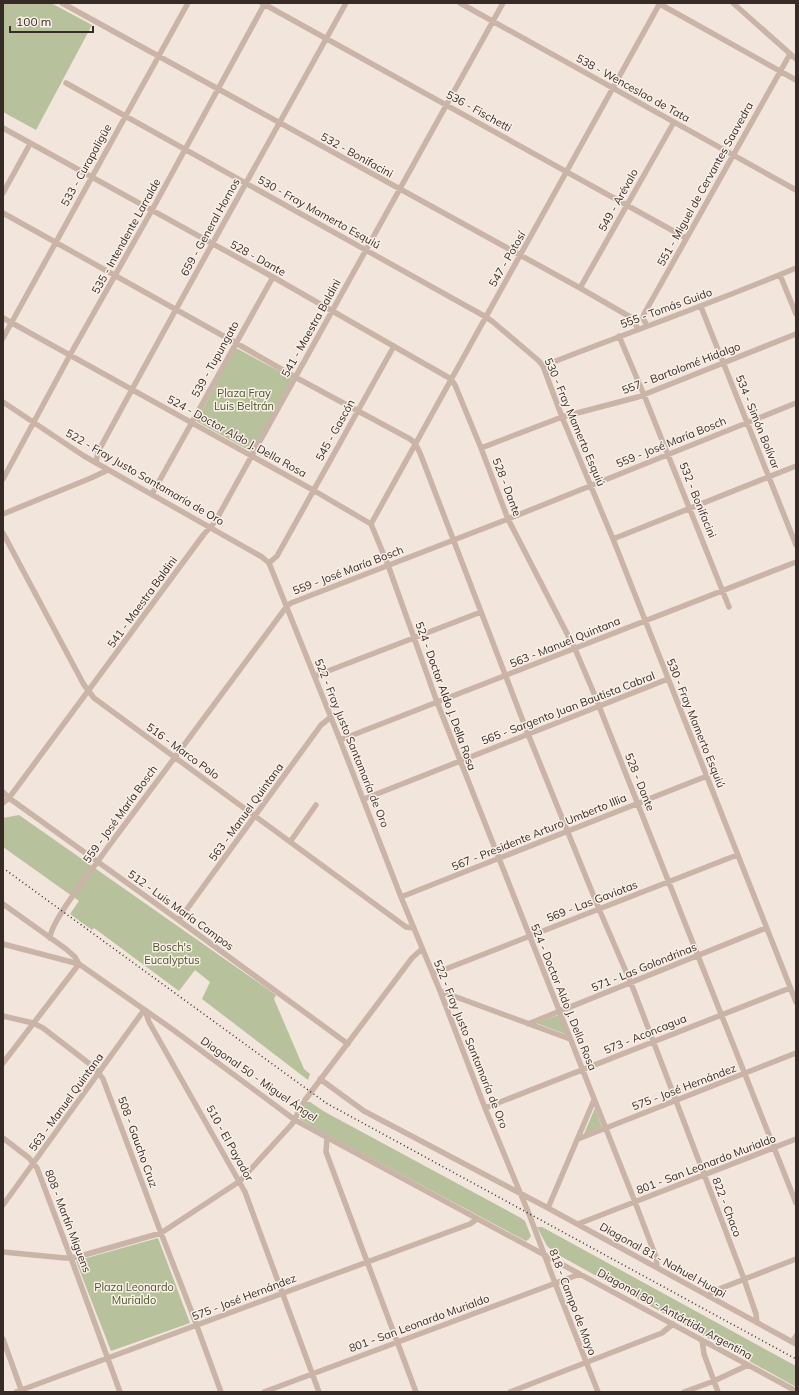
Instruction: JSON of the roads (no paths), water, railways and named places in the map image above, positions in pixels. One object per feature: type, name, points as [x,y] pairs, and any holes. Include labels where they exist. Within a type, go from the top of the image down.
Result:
[{"type":"street","name":"532 - Bonifacini","points":[[62,3],[398,190],[580,288],[632,318],[638,329]]},
{"type":"street","name":"533 - Curapaligüe","points":[[3,338],[188,3]]},
{"type":"street","name":"536 - Fischetti","points":[[264,3],[326,39],[686,238]]},
{"type":"street","name":"535 - Intendente Larralde","points":[[3,479],[70,355],[186,149],[264,3]]},
{"type":"street","name":"659 - General Hornos","points":[[96,462],[98,452],[132,389],[245,182],[346,3]]},
{"type":"street","name":"538 - Wenceslao de Tata","points":[[460,3],[796,190]]},
{"type":"street","name":"541 - Maestra Baldini","points":[[3,803],[9,798],[204,534],[211,527],[252,456],[398,190],[503,3]]},
{"type":"street","points":[[659,3],[796,80]]},
{"type":"street","name":"547 - Potosí","points":[[372,524],[415,443],[567,172],[659,3]]},
{"type":"street","points":[[733,3],[796,59]]},
{"type":"street","name":"551 - Miguel de Cervantes Saavedra","points":[[647,326],[643,318],[644,314],[790,54]]},
{"type":"street","name":"530 - Fray Mamerto Esquiú","points":[[66,83],[486,317],[536,357],[543,366],[562,417],[613,539],[796,1002]]},
{"type":"street","name":"549 - Arévalo","points":[[580,288],[674,122]]},
{"type":"street","name":"528 - Dante","points":[[3,128],[332,310],[451,379],[455,385],[481,448],[508,519],[575,649],[600,706],[796,1203]]},
{"type":"street","points":[[3,193],[30,144]]},
{"type":"street","points":[[3,213],[415,443]]},
{"type":"street","name":"555 - Tomás Guido","points":[[543,366],[619,336],[701,307],[796,268]]},
{"type":"street","points":[[780,275],[796,314]]},
{"type":"street","name":"539 - Tupungato","points":[[152,494],[273,277]]},
{"type":"street","name":"534 - Simón Bolívar","points":[[701,307],[796,545]]},
{"type":"street","name":"524 - Doctor Aldo J. Della Rosa","points":[[3,318],[372,524],[437,702],[635,1202],[656,1257],[657,1267]]},
{"type":"street","name":"557 - Bartolomé Hidalgo","points":[[481,448],[562,417],[644,395],[796,334]]},
{"type":"street","name":"532 - Bonifacini","points":[[619,336],[729,607]]},
{"type":"street","name":"545 - Gascón","points":[[269,563],[277,556],[394,346]]},
{"type":"street","name":"522 - Fray Justo Santamaría de Oro","points":[[3,402],[84,456],[211,527],[262,557],[269,563],[364,799],[401,897],[440,991],[485,1108],[531,1219]]},
{"type":"street","name":"559 - José María Bosch","points":[[50,938],[52,928],[60,915],[98,862],[287,606],[291,603],[508,519],[796,403]]},
{"type":"street","name":"822 - Chaco","points":[[415,443],[454,540],[528,734],[631,984],[744,1279],[756,1314],[757,1322]]},
{"type":"street","points":[[613,539],[796,466]]},
{"type":"street","points":[[3,514],[108,470]]},
{"type":"street","name":"516 - Marco Polo","points":[[3,533],[88,692],[94,698],[406,927],[414,928]]},
{"type":"street","name":"563 - Manuel Quintana","points":[[340,740],[796,562]]},
{"type":"street","points":[[314,676],[481,612]]},
{"type":"street","name":"565 - Sargento Juan Bautista Cabral","points":[[364,799],[668,679]]},
{"type":"street","name":"563 - Manuel Quintana","points":[[179,920],[321,725],[330,717]]},
{"type":"street","name":"567 - Presidente Arturo Umberto Illia","points":[[401,897],[707,776]]},
{"type":"street","points":[[3,788],[9,798]]},
{"type":"street","name":"512 - Luis María Campos","points":[[3,792],[9,798],[348,1044]]},
{"type":"street","points":[[290,842],[316,805]]},
{"type":"street","name":"569 - Las Gaviotas","points":[[433,974],[737,855]]},
{"type":"street","name":"Diagonal 50 - Miguel Ángel","points":[[3,904],[71,954],[79,964],[295,1120],[544,1254]]},
{"type":"street","name":"571 - Las Golondrinas","points":[[528,1024],[631,984],[766,928]]},
{"type":"street","points":[[3,944],[79,964],[3,1063]]},
{"type":"street","points":[[3,1252],[71,1258],[161,1233],[174,1226],[240,1181],[295,1120],[302,1104],[320,1079],[412,958],[422,949]]},
{"type":"street","name":"573 - Aconcagua","points":[[485,1108],[790,988]]},
{"type":"street","points":[[440,991],[570,1039]]},
{"type":"street","name":"563 - Manuel Quintana","points":[[3,1205],[100,1073],[144,1010]]},
{"type":"street","name":"510 - El Payador","points":[[144,1010],[149,1022],[240,1181],[319,1392]]},
{"type":"street","name":"508 - Gaucho Cruz","points":[[3,1016],[33,1023],[43,1028],[100,1073],[106,1085],[197,1326],[220,1392]]},
{"type":"street","name":"575 - José Hernández","points":[[578,1139],[796,1053]]},
{"type":"street","name":"Diagonal 81 - Nahuel Huapi","points":[[320,1079],[364,1111],[578,1224],[794,1343]]},
{"type":"street","points":[[548,1208],[594,1100]]},
{"type":"street","name":"808 - Martín Miguens","points":[[3,1138],[34,1163],[71,1258],[120,1392]]},
{"type":"street","points":[[327,1138],[326,1152],[416,1392]]},
{"type":"street","name":"801 - San Leonardo Murialdo","points":[[578,1224],[796,1139]]},
{"type":"street","name":"575 - José Hernández","points":[[20,1391],[470,1224],[477,1219]]},
{"type":"street","name":"818 - Campo de Mayo","points":[[531,1219],[598,1392]]},
{"type":"street","name":"Diagonal 80 - Antártida Argentina","points":[[544,1254],[796,1391]]},
{"type":"street","points":[[708,1296],[714,1291],[796,1259]]},
{"type":"street","name":"801 - San Leonardo Murialdo","points":[[264,1392],[580,1274]]},
{"type":"street","points":[[512,1392],[662,1333],[673,1324]]},
{"type":"street","points":[[794,1343],[796,1336]]},
{"type":"street","points":[[3,1339],[20,1391]]},
{"type":"street","points":[[702,1340],[704,1354],[718,1392]]},
{"type":"street","points":[[684,1392],[714,1381],[748,1365]]},
{"type":"railway","points":[[3,868],[326,1103],[796,1359]]},
{"type":"park label","name":"Plaza Fray Luis Beltrán","points":[[244,399]]},
{"type":"park label","name":"Bosch's Eucalyptus","points":[[172,953]]},
{"type":"park label","name":"Plaza Leonardo Murialdo","points":[[134,1293]]}]
